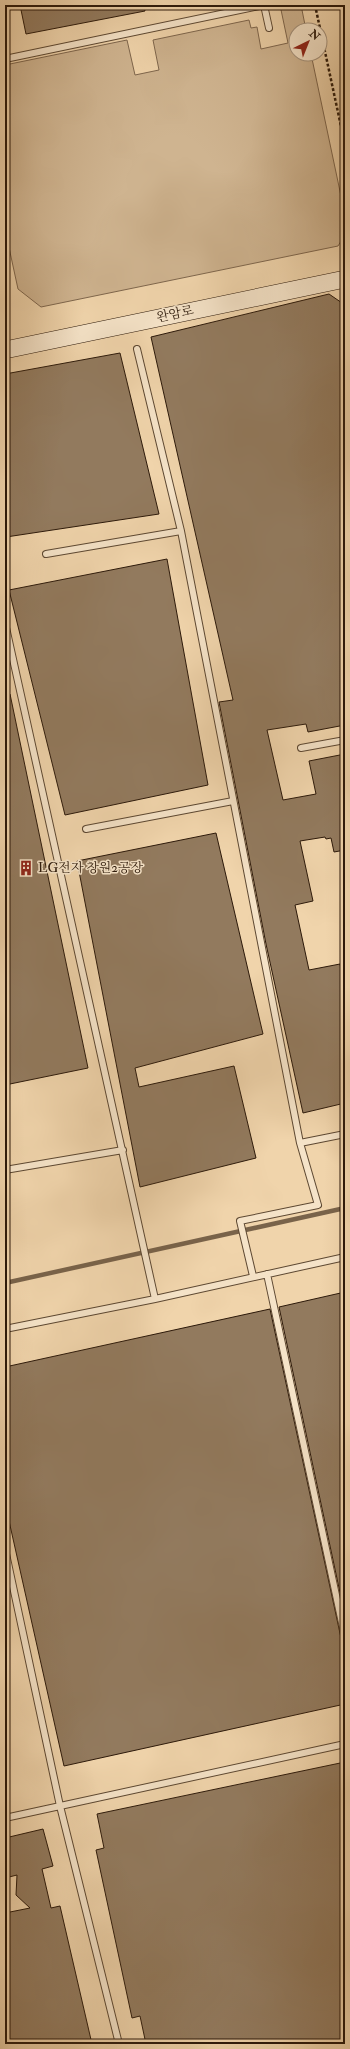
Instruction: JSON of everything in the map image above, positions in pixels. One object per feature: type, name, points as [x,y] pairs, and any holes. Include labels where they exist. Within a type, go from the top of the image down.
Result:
[{"type":"main road","name":"완암로","points":[[5,350],[345,279]]},
{"type":"lane","points":[[5,59],[264,5],[269,28]]},
{"type":"lane","points":[[137,349],[181,531],[300,1143],[318,1204],[240,1221],[253,1276]]},
{"type":"lane","points":[[46,554],[181,531]]},
{"type":"lane","points":[[5,623],[144,1242],[155,1299]]},
{"type":"lane","points":[[301,748],[345,740]]},
{"type":"lane","points":[[86,829],[233,801]]},
{"type":"lane","points":[[300,1143],[345,1134]]},
{"type":"lane","points":[[5,1170],[123,1150]]},
{"type":"lane","points":[[5,1329],[155,1299],[253,1276],[345,1257]]},
{"type":"lane","points":[[267,1274],[345,1637]]},
{"type":"lane","points":[[5,1549],[60,1806],[119,2044]]},
{"type":"lane","points":[[5,1818],[345,1744]]},
{"type":"path","points":[[315,5],[345,145]]},
{"type":"shaded area","points":[[280,5],[301,5],[304,22],[288,22],[288,43]]},
{"type":"shaded area","points":[[249,20],[251,28],[257,27],[261,49],[288,43],[288,62],[313,62],[345,215],[345,235],[338,246],[41,307],[18,289],[5,229],[5,65],[127,40],[135,75],[159,70],[153,40]]},
{"type":"building","points":[[20,5],[144,5],[145,11],[26,34]]},
{"type":"building","points":[[329,294],[345,305],[345,725],[308,732],[306,724],[267,730],[283,800],[316,794],[309,761],[345,754],[345,850],[334,852],[331,838],[326,839],[325,837],[300,841],[313,901],[295,905],[309,970],[340,964],[345,988],[345,1103],[303,1113],[266,944],[219,702],[233,700],[151,337]]},
{"type":"building","points":[[120,353],[159,514],[6,537],[5,374]]},
{"type":"building","points":[[167,559],[208,785],[65,815],[9,590]]},
{"type":"building","name":"LG전자 창원2공장","points":[[10,694],[88,1068],[5,1085],[5,695]]},
{"type":"building","points":[[216,833],[263,1034],[135,1068],[139,1087],[234,1066],[256,1158],[140,1187],[77,861]]},
{"type":"building","points":[[345,1292],[345,1616],[279,1307]]},
{"type":"building","points":[[270,1309],[341,1638],[345,1641],[345,1704],[64,1766],[5,1503],[5,1367]]},
{"type":"building","points":[[345,1762],[345,2044],[146,2044],[140,2016],[132,2018],[96,1850],[104,1848],[97,1814]]},
{"type":"building","points":[[43,1829],[53,1866],[42,1869],[51,1908],[60,1906],[92,2044],[5,2044],[5,1913],[30,1908],[16,1895],[17,1875],[9,1877],[7,1869],[5,1870],[5,1838]]},
{"type":"waterway","points":[[5,1283],[345,1208]]},
{"type":"place","name":"LG전자 창원2공장","points":[[26,868]]}]
